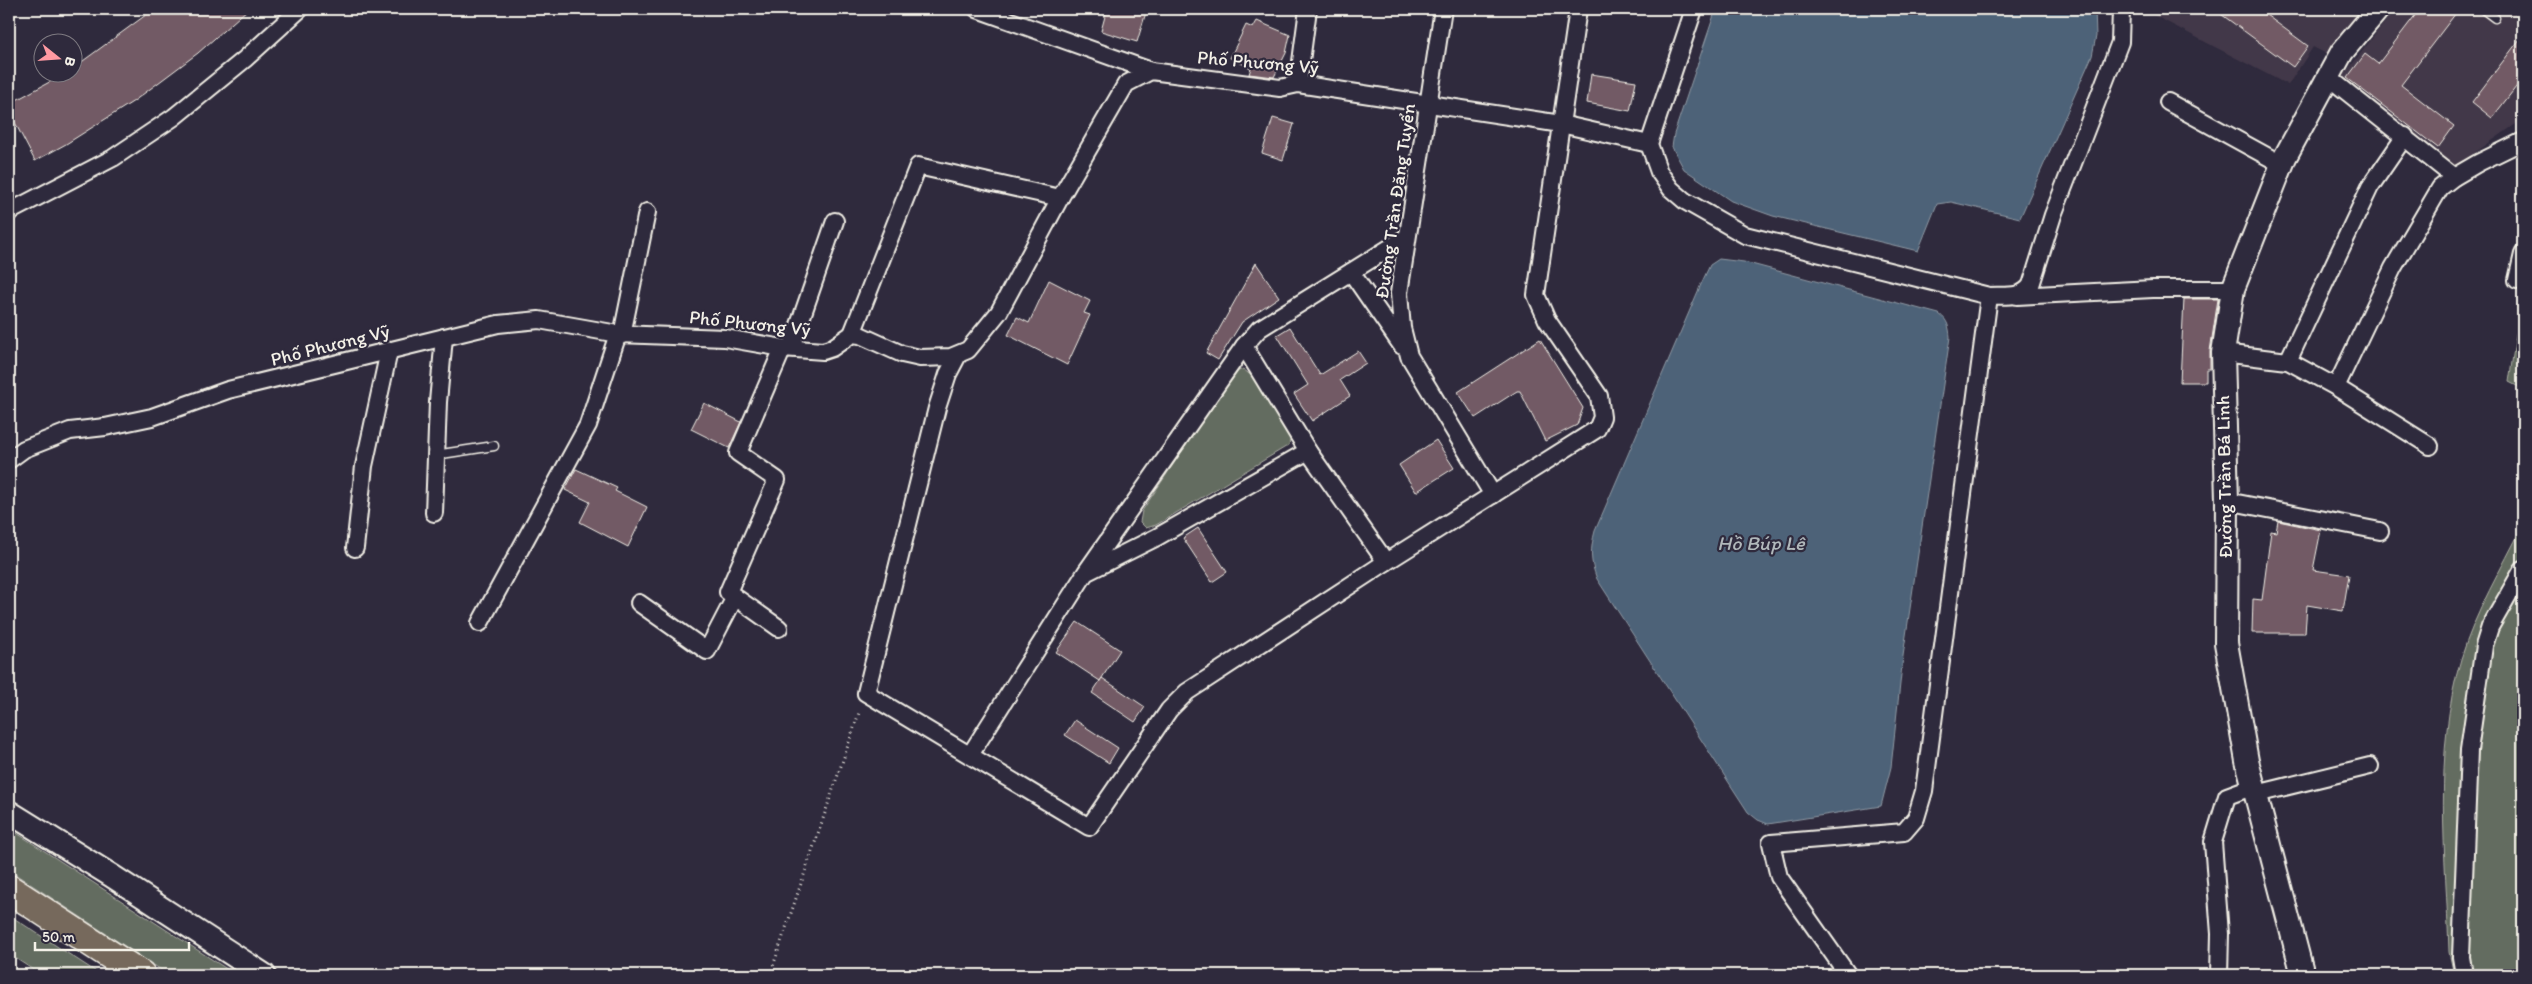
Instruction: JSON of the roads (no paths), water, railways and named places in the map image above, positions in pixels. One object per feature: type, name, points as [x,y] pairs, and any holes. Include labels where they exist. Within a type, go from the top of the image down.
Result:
[{"type":"highway","points":[[9,889],[141,975]]},
{"type":"street","points":[[9,212],[113,158],[166,122],[245,59],[300,9]]},
{"type":"street","name":"Phố Phương Vỹ","points":[[977,9],[1151,71],[1280,88],[1298,84],[1429,106],[1561,124],[1649,144]]},
{"type":"street","points":[[1298,84],[1308,9]]},
{"type":"street","name":"Đường Trần Đăng Tuyển","points":[[1443,9],[1399,293],[1402,328],[1409,356],[1492,494]]},
{"type":"street","points":[[958,355],[948,374],[937,408],[866,693],[1089,827],[1169,710],[1188,692],[1386,562],[1492,494],[1589,436],[1597,429],[1602,417],[1599,396],[1547,320],[1536,295],[1578,9]]},
{"type":"street","points":[[1694,9],[1649,144],[1659,172],[1671,189],[1685,201],[1745,235],[1989,296],[2233,289]]},
{"type":"street","points":[[2017,296],[2024,293],[2031,285],[2053,215],[2111,70],[2120,42],[2121,9]]},
{"type":"street","name":"Đường Trần Bá Linh","points":[[2303,975],[2255,790],[2226,643],[2227,500],[2223,354],[2233,289],[2283,165],[2342,52],[2378,9]]},
{"type":"street","points":[[1060,198],[918,166],[852,334],[860,335],[902,354],[920,358],[958,355],[968,350],[998,312],[1060,198],[1126,84],[1151,71]]},
{"type":"street","points":[[2328,77],[2406,136],[2454,176]]},
{"type":"street","points":[[2168,102],[2283,165]]},
{"type":"street","points":[[2288,361],[2370,187],[2406,136]]},
{"type":"street","points":[[2336,387],[2415,228],[2440,188],[2454,176],[2523,141]]},
{"type":"street","points":[[480,623],[588,425],[620,334],[648,212]]},
{"type":"street","points":[[779,628],[728,592],[777,480],[738,453],[786,348],[835,221]]},
{"type":"street","points":[[970,755],[1086,572],[1244,346],[1259,329],[1408,237]]},
{"type":"street","points":[[2517,280],[2523,254]]},
{"type":"street","points":[[1351,272],[1409,356]]},
{"type":"street","points":[[1848,975],[1779,877],[1771,843],[1904,832],[1916,818],[1924,791],[1989,296]]},
{"type":"street","name":"Phố Phương Vỹ","points":[[9,460],[24,448],[70,431],[105,427],[152,416],[228,390],[498,324],[539,320],[620,334],[725,338],[786,348],[823,351],[832,348],[852,334]]},
{"type":"street","points":[[434,513],[435,455],[444,337]]},
{"type":"street","points":[[1244,346],[1308,451],[1386,562]]},
{"type":"street","points":[[355,548],[364,466],[389,351]]},
{"type":"street","points":[[2223,354],[2288,361],[2336,387],[2430,446]]},
{"type":"street","points":[[1086,572],[1157,537],[1308,451]]},
{"type":"street","points":[[2227,500],[2380,531]]},
{"type":"street","points":[[2464,975],[2461,957],[2469,750],[2477,693],[2486,637],[2523,568]]},
{"type":"street","points":[[638,603],[707,651],[735,597]]},
{"type":"street","points":[[2219,975],[2220,934],[2213,842],[2227,796],[2370,766]]},
{"type":"street","points":[[9,812],[112,876],[264,975]]},
{"type":"lane","points":[[2483,9],[2495,18]]},
{"type":"lane","points":[[435,455],[494,446]]},
{"type":"water","points":[[1716,9],[2095,9],[2096,36],[2092,56],[2020,218],[1951,202],[1937,204],[1918,251],[1773,216],[1731,201],[1684,169],[1672,147],[1674,134]]},
{"type":"water","name":"Hồ Búp Lê","points":[[1719,259],[1744,262],[1939,314],[1946,321],[1948,327],[1950,337],[1903,656],[1891,767],[1881,806],[1768,824],[1758,820],[1748,812],[1597,579],[1595,573],[1592,561],[1592,544],[1595,531],[1702,282],[1710,265]]}]
